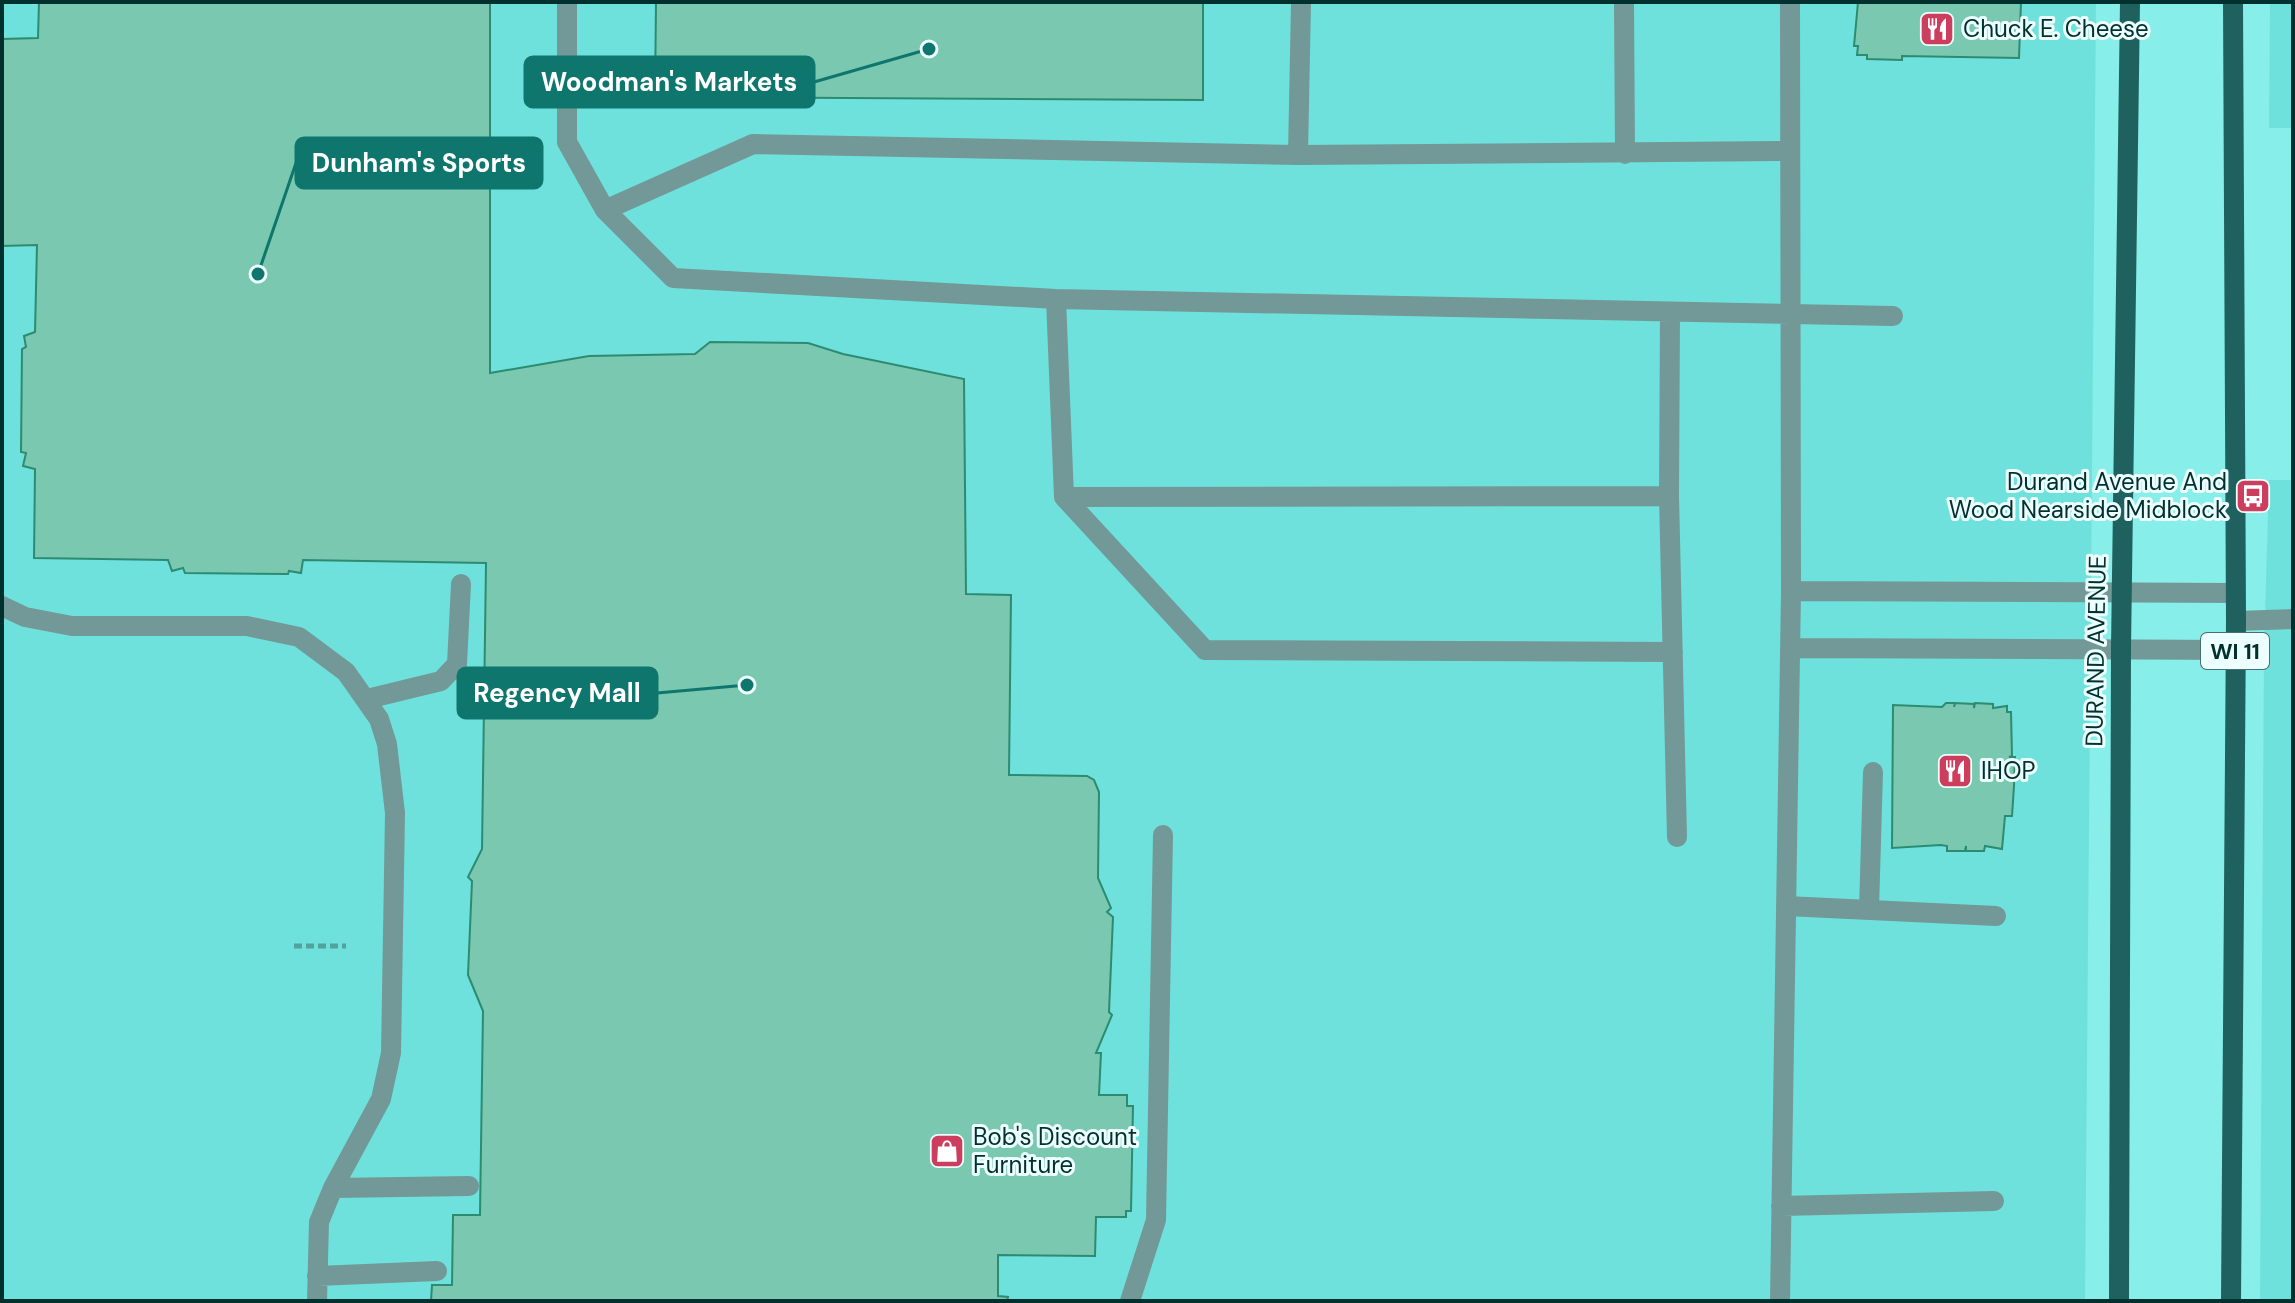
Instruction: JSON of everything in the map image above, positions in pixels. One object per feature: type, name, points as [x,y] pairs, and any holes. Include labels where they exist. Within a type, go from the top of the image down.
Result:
[{"type":"main road","name":"DURAND AVENUE","points":[[2119,1301],[2121,648],[2130,2]]},
{"type":"main road","name":"WI 11","points":[[2231,1301],[2236,621],[2233,2]]},
{"type":"lane","points":[[567,2],[567,142],[605,210],[673,278],[1056,299],[1670,314],[1893,316]]},
{"type":"lane","points":[[1298,155],[1301,2]]},
{"type":"lane","points":[[1624,2],[1625,154]]},
{"type":"lane","points":[[1780,1301],[1791,648],[1790,2]]},
{"type":"lane","points":[[605,210],[753,144],[1298,155],[1789,151]]},
{"type":"lane","points":[[1056,299],[1064,497],[1205,650],[1673,652]]},
{"type":"lane","points":[[1670,314],[1669,496],[1677,837]]},
{"type":"lane","points":[[1064,497],[1669,496]]},
{"type":"lane","points":[[367,699],[441,681],[457,664],[461,584]]},
{"type":"lane","points":[[1791,591],[2235,593]]},
{"type":"lane","points":[[2,606],[25,617],[72,626],[247,626],[299,637],[346,672],[379,719],[387,744],[395,813],[391,1053],[381,1099],[333,1188],[319,1222],[317,1301]]},
{"type":"lane","points":[[2236,621],[2293,619]]},
{"type":"lane","points":[[1791,648],[2235,650]]},
{"type":"lane","points":[[1869,910],[1873,772]]},
{"type":"lane","points":[[1130,1301],[1156,1220],[1163,835]]},
{"type":"lane","points":[[1786,906],[1996,916]]},
{"type":"lane","points":[[333,1188],[469,1186]]},
{"type":"lane","points":[[1781,1206],[1994,1201]]},
{"type":"lane","points":[[317,1276],[437,1271]]},
{"type":"path","points":[[294,946],[346,946]]},
{"type":"shaded area","points":[[2,2],[2096,2],[2085,1301],[2,1301]]},
{"type":"shaded area","points":[[2270,2],[2293,2],[2293,128],[2269,128]]},
{"type":"shaded area","points":[[2269,480],[2293,480],[2293,1301],[2260,1301],[2264,648]]},
{"type":"building","points":[[39,2],[490,2],[490,373],[589,356],[695,354],[710,342],[808,343],[843,354],[964,379],[966,594],[1011,595],[1009,775],[1087,776],[1094,780],[1099,792],[1098,878],[1111,908],[1107,912],[1113,917],[1109,1012],[1112,1015],[1096,1053],[1101,1053],[1099,1095],[1127,1095],[1127,1106],[1133,1106],[1131,1211],[1126,1211],[1126,1217],[1096,1217],[1095,1256],[998,1255],[998,1296],[1008,1297],[1007,1301],[431,1301],[432,1285],[452,1285],[453,1215],[480,1215],[483,1011],[468,975],[472,881],[468,877],[482,849],[486,563],[303,560],[301,573],[185,573],[183,568],[172,571],[168,560],[34,558],[35,469],[23,466],[26,453],[21,452],[22,349],[26,347],[24,336],[35,332],[37,245],[2,246],[2,39],[38,38]]},
{"type":"building","points":[[656,2],[1203,2],[1203,100],[655,97]]},
{"type":"building","name":"Chuck E. Cheese","points":[[1858,2],[2021,2],[2019,58],[1902,56],[1902,60],[1867,59],[1867,55],[1857,55],[1858,46],[1854,46]]},
{"type":"building","name":"IHOP","points":[[1946,703],[1974,704],[1974,708],[1975,703],[1993,704],[1993,708],[2007,706],[2007,712],[2011,712],[2012,756],[2009,757],[2015,757],[2014,786],[2012,816],[2005,816],[2002,849],[1985,846],[1984,851],[1966,851],[1966,846],[1965,851],[1947,851],[1947,846],[1941,845],[1892,848],[1893,705],[1942,707]]},
{"type":"place","name":"Chuck E. Cheese","points":[[1937,29]]},
{"type":"place","name":"Woodman's Markets","points":[[929,49]]},
{"type":"place","name":"Dunham's Sports","points":[[258,274]]},
{"type":"place","name":"Durand Avenue And Wood Nearside Midblock","points":[[2253,496]]},
{"type":"place","name":"Regency Mall","points":[[747,685]]},
{"type":"place","name":"IHOP","points":[[1955,771]]},
{"type":"place","name":"Bob's Discount Furniture","points":[[947,1151]]}]
